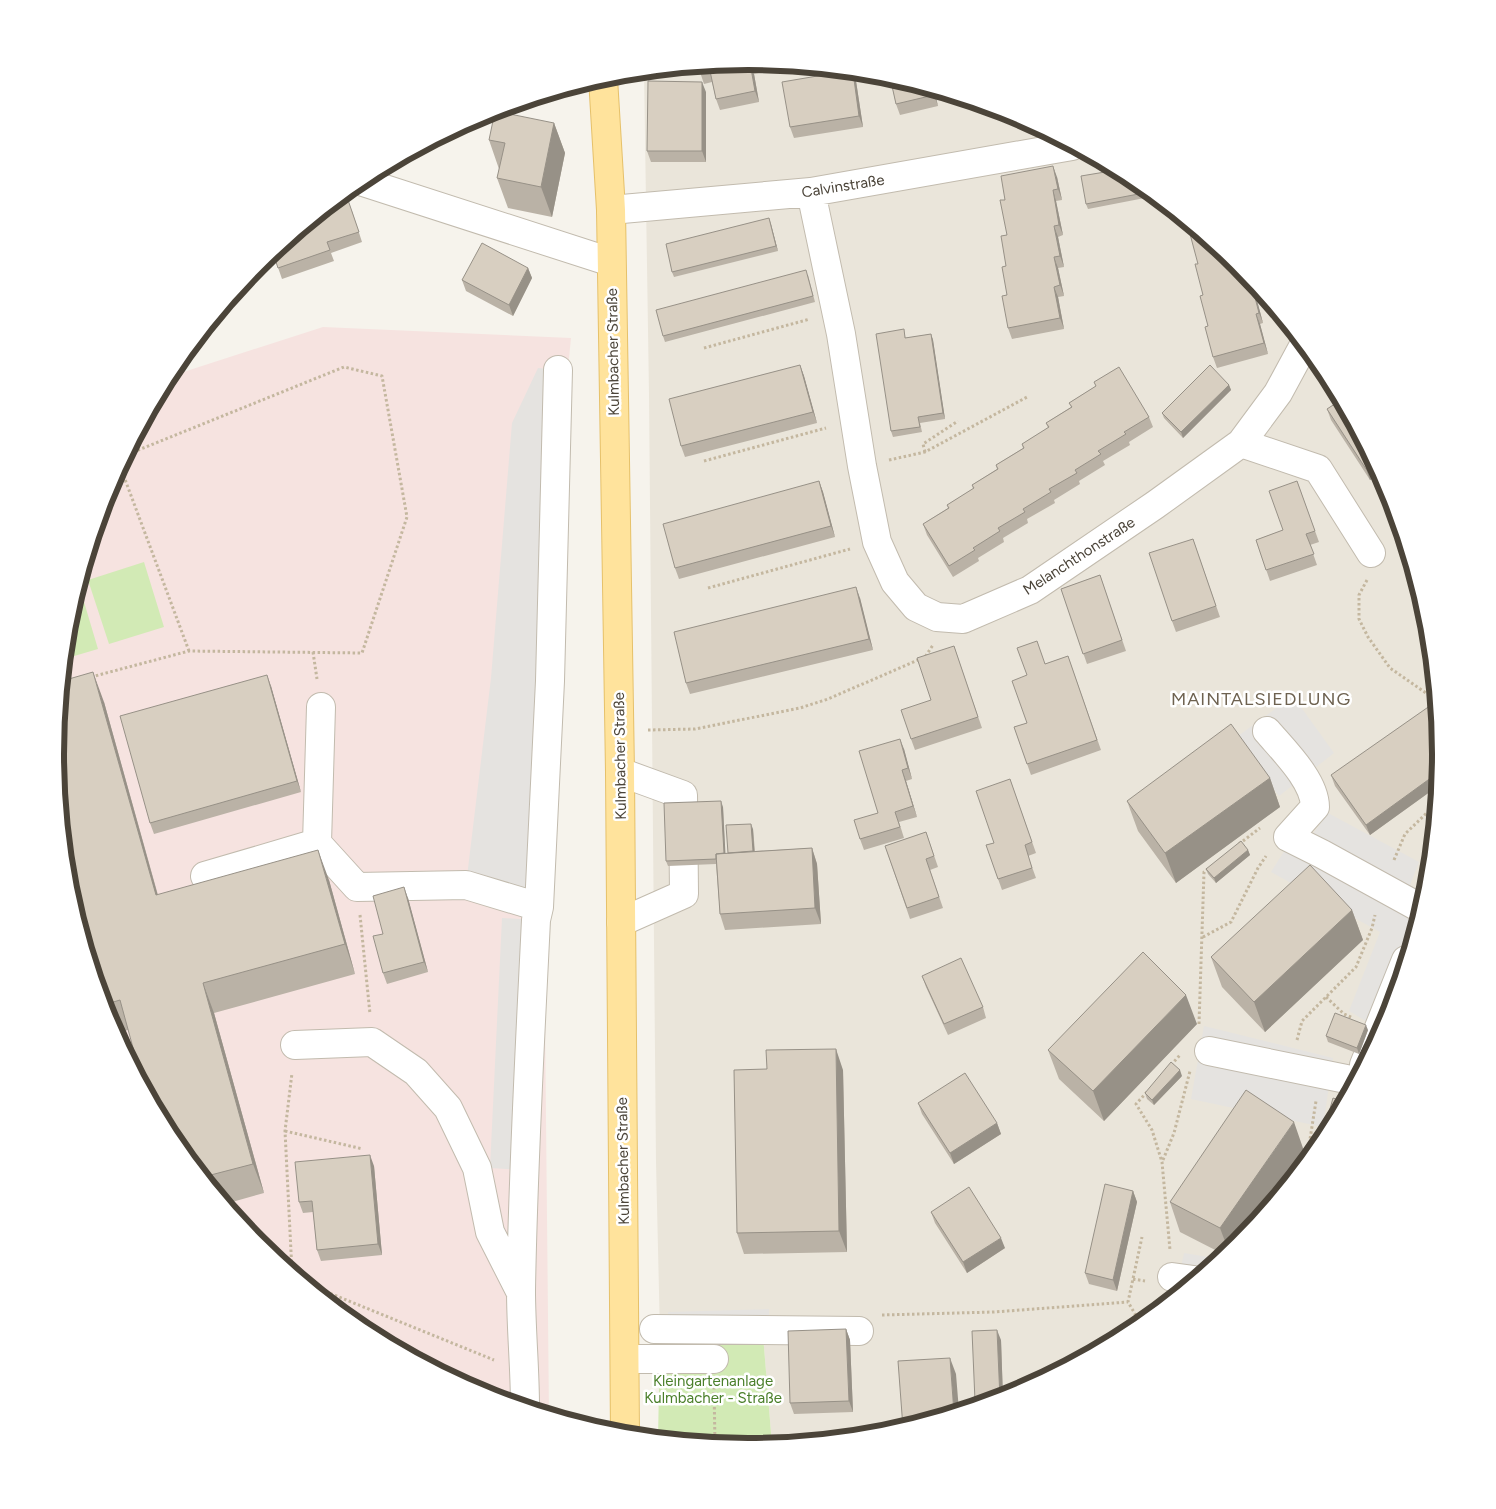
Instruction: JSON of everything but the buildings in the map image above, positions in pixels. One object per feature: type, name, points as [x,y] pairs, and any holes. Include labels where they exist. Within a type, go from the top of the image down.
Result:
[{"type":"main road","name":"Kulmbacher Straße","points":[[603,86],[611,210],[620,772],[625,1428]]},
{"type":"street","name":"Calvinstraße","points":[[611,210],[811,192],[1063,148]]},
{"type":"street","points":[[372,184],[611,262]]},
{"type":"street","name":"Melanchthonstraße","points":[[811,192],[836,312],[877,542],[895,582],[916,607],[937,618],[963,619],[1030,590],[1155,505],[1241,443],[1278,393],[1301,351]]},
{"type":"street","points":[[525,1401],[521,1293],[525,1151],[550,681],[558,370]]},
{"type":"street","points":[[1241,443],[1318,469],[1371,552]]},
{"type":"street","points":[[321,707],[317,843],[357,887],[466,885],[539,907]]},
{"type":"street","points":[[1267,731],[1303,776],[1315,798],[1315,808],[1288,837],[1415,905]]},
{"type":"street","points":[[620,772],[683,795],[684,894],[621,922]]},
{"type":"street","points":[[205,876],[317,843]]},
{"type":"street","points":[[295,1045],[372,1042],[416,1072],[448,1108],[477,1168],[490,1232],[521,1293]]},
{"type":"street","points":[[1209,1051],[1350,1080]]},
{"type":"street","points":[[654,1329],[859,1331]]},
{"type":"street","points":[[625,1360],[714,1359]]},
{"type":"path","points":[[704,348],[836,312]]},
{"type":"path","points":[[89,678],[189,651],[362,653],[407,516],[382,376],[344,367],[135,450]]},
{"type":"path","points":[[883,461],[925,452],[1028,396]]},
{"type":"path","points":[[704,462],[855,421]]},
{"type":"path","points":[[925,452],[923,444],[958,421]]},
{"type":"path","points":[[124,476],[189,651]]},
{"type":"path","points":[[708,588],[877,542]]},
{"type":"path","points":[[1371,552],[1372,572],[1358,595],[1359,619],[1368,637],[1390,668],[1429,695]]},
{"type":"path","points":[[648,730],[695,729],[800,708],[828,699],[925,657],[952,618]]},
{"type":"path","points":[[1292,1068],[1302,1021],[1356,966],[1372,928],[1382,886],[1405,834],[1430,810]]},
{"type":"path","points":[[1203,938],[1231,922],[1265,857],[1288,837]]},
{"type":"path","points":[[357,887],[372,1042]]},
{"type":"path","points":[[292,1264],[285,1131],[295,1045]]},
{"type":"path","points":[[1162,1162],[1174,1133],[1194,1053],[1209,1051]]},
{"type":"path","points":[[1309,1147],[1321,1074]]},
{"type":"path","points":[[285,1131],[363,1148]]},
{"type":"path","points":[[1137,1317],[1128,1302],[1142,1237]]},
{"type":"path","points":[[323,1291],[525,1373]]},
{"type":"path","points":[[994,1312],[1128,1302]]},
{"type":"path","points":[[714,1359],[715,1438]]},
{"type":"shaded area","points":[[748,70],[793,72],[881,83],[925,94],[1010,122],[1090,162],[1165,212],[1199,240],[1262,303],[1317,374],[1341,412],[1362,452],[1396,535],[1409,577],[1419,621],[1431,710],[1432,754],[1431,799],[1419,888],[1409,932],[1380,1016],[1362,1057],[1341,1097],[1317,1135],[1291,1171],[1232,1238],[1165,1297],[1128,1323],[1090,1347],[1010,1387],[925,1415],[881,1426],[837,1433],[771,1438],[763,1335],[660,1335],[656,1162],[644,78],[703,72]]},
{"type":"shaded area","points":[[323,327],[571,338],[559,458],[544,920],[549,1408],[486,1387],[406,1347],[331,1297],[264,1238],[205,1171],[155,1097],[134,1057],[100,974],[87,932],[77,888],[65,799],[65,710],[70,665],[87,577],[100,535],[134,452],[155,412],[180,373]]},
{"type":"shaded area","points":[[538,368],[558,370],[539,907],[466,885],[491,678],[512,423]]},
{"type":"shaded area","points":[[1293,696],[1334,753],[1279,796],[1234,739]]},
{"type":"shaded area","points":[[1328,813],[1419,862],[1410,885],[1418,891],[1411,924],[1369,1023],[1349,1011],[1380,932],[1271,872],[1290,842],[1305,845]]},
{"type":"shaded area","points":[[502,918],[536,920],[524,1170],[490,1168]]},
{"type":"shaded area","points":[[1204,1026],[1333,1058],[1322,1127],[1191,1099]]},
{"type":"shaded area","points":[[1184,1253],[1211,1258],[1199,1269],[1177,1287]]},
{"type":"shaded area","points":[[769,1309],[769,1323],[668,1325],[668,1312]]},
{"type":"green space","points":[[144,562],[164,627],[109,644],[88,580]]},
{"type":"green space","points":[[83,597],[98,649],[71,657]]},
{"type":"green space","name":"Kleingartenanlage Kulmbacher - Straße","points":[[660,1335],[763,1335],[771,1438],[703,1437],[658,1433]]},
{"type":"district","name":"MAINTALSIEDLUNG","points":[[1261,699]]}]
